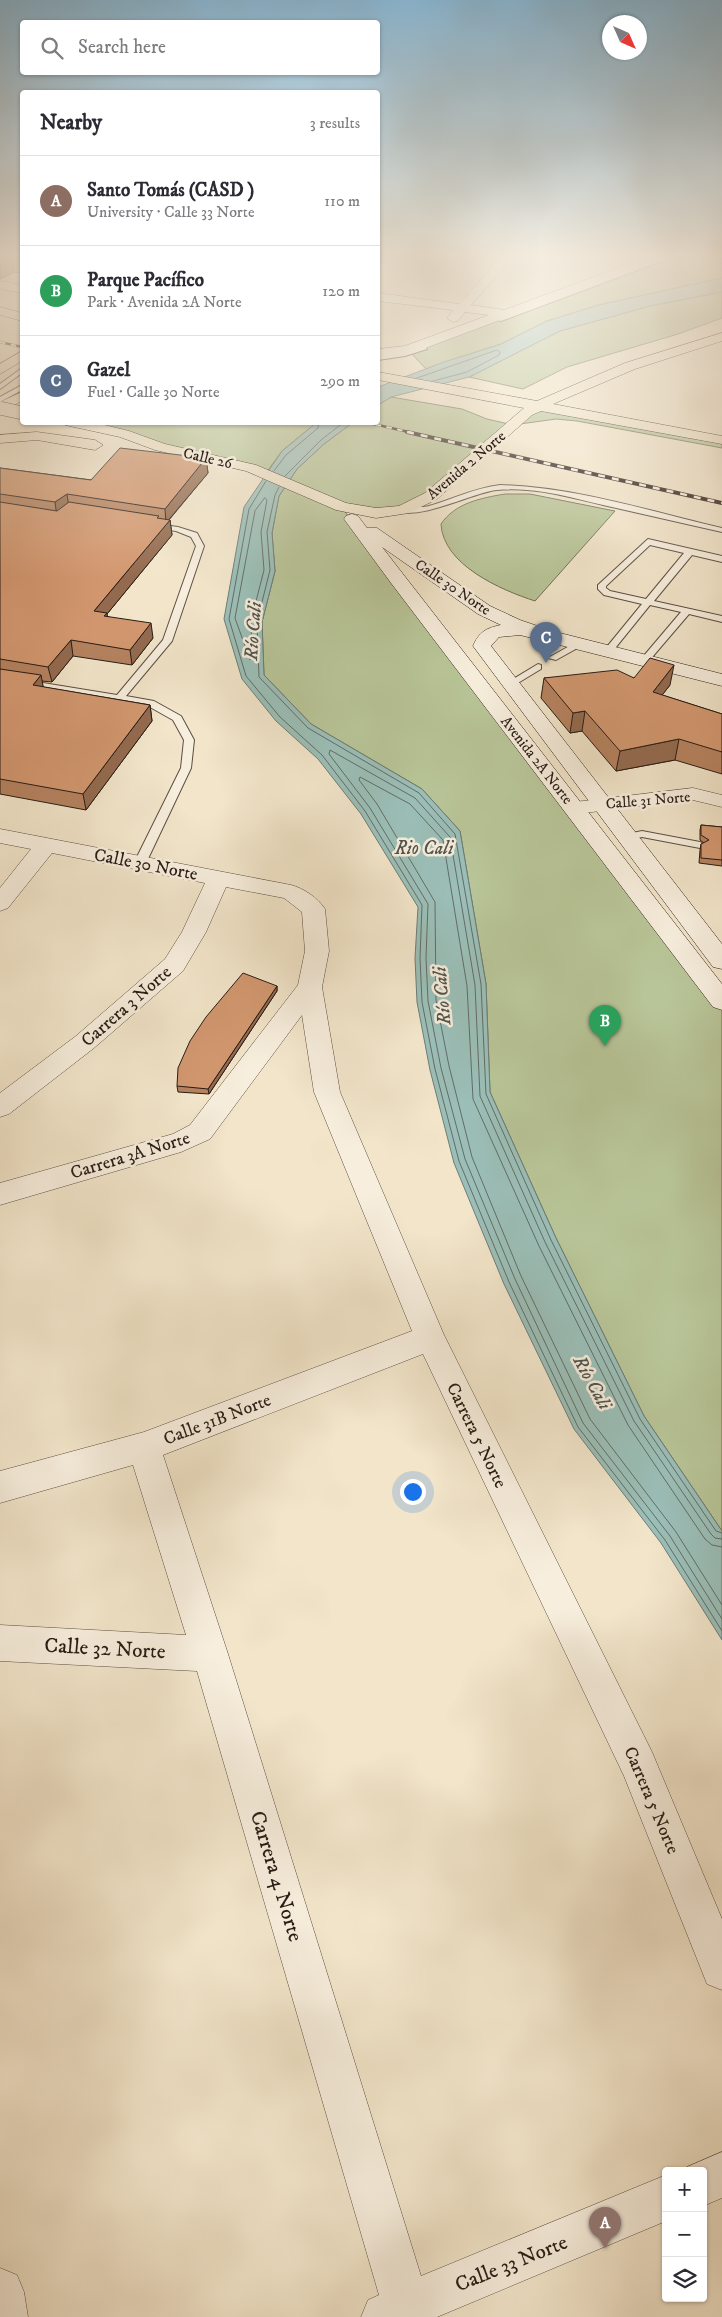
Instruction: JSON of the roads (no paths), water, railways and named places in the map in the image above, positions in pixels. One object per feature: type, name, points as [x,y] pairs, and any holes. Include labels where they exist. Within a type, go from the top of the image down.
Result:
[{"type":"main road","name":"Avenida 2 Norte","points":[[347,513],[376,513],[403,510],[431,496],[528,412],[575,389],[640,363]]},
{"type":"main road","points":[[380,376],[722,440]]},
{"type":"main road","points":[[575,389],[574,395],[588,406],[655,427]]},
{"type":"main road","points":[[461,406],[477,405],[482,395]]},
{"type":"main road","points":[[0,408],[20,397]]},
{"type":"main road","points":[[0,408],[20,413]]},
{"type":"main road","name":"Calle 26","points":[[81,425],[124,434],[160,447],[250,468],[311,493],[347,513]]},
{"type":"main road","points":[[0,439],[37,436],[107,446]]},
{"type":"main road","points":[[125,450],[214,459]]},
{"type":"street","name":"Calle 30 Norte","points":[[347,513],[484,610],[514,624],[546,635],[722,680]]},
{"type":"street","name":"Avenida 2A Norte","points":[[347,513],[420,611],[575,808],[722,1001]]},
{"type":"street","name":"Avenida 2A Norte","points":[[546,635],[515,629],[495,632],[483,642],[483,651],[722,961]]},
{"type":"street","name":"Calle 31 Norte","points":[[575,808],[601,803],[693,794],[722,801]]},
{"type":"street","name":"Calle 30 Norte","points":[[0,836],[291,892]]},
{"type":"street","points":[[0,903],[46,845]]},
{"type":"street","name":"Carrera 3 Norte","points":[[0,1107],[85,1042],[174,965],[194,932],[218,878]]},
{"type":"street","name":"Carrera 5 Norte","points":[[291,892],[313,909],[317,951],[310,987],[327,1092],[430,1338],[639,1765],[722,1969]]},
{"type":"street","name":"Carrera 3A Norte","points":[[0,1194],[181,1142],[200,1132],[310,987]]},
{"type":"street","name":"Calle 31B Norte","points":[[0,1487],[144,1447],[430,1338]]},
{"type":"street","name":"Carrera 4 Norte","points":[[144,1447],[210,1654],[396,2311]]},
{"type":"street","name":"Calle 32 Norte","points":[[0,1643],[210,1654]]},
{"type":"street","points":[[707,2181],[722,2175]]},
{"type":"street","name":"Calle 33 Norte","points":[[396,2311],[662,2200]]},
{"type":"street","points":[[0,2292],[4,2317]]},
{"type":"lane","points":[[0,387],[20,372]]},
{"type":"lane","points":[[0,400],[20,388]]},
{"type":"lane","points":[[428,509],[479,490],[500,487],[532,488],[567,494],[722,530]]},
{"type":"lane","points":[[403,510],[449,507],[505,494],[530,494],[722,537]]},
{"type":"lane","points":[[120,697],[167,641],[200,546],[194,535],[178,528],[138,523]]},
{"type":"lane","points":[[722,559],[653,542],[644,543],[602,585],[602,589],[607,593],[722,619]]},
{"type":"lane","points":[[609,650],[690,551]]},
{"type":"lane","points":[[645,660],[686,612]]},
{"type":"lane","points":[[553,658],[580,643]]},
{"type":"lane","points":[[510,684],[538,667]]},
{"type":"lane","points":[[0,679],[151,703],[177,718],[188,740],[186,768],[140,863]]},
{"type":"lane","points":[[627,837],[642,834],[700,845]]},
{"type":"water","points":[[441,363],[496,363],[469,377],[391,397],[380,404],[380,386]]},
{"type":"water","name":"Rio Cali","points":[[314,425],[349,425],[324,444],[297,469],[279,496],[272,533],[275,571],[262,622],[264,675],[311,724],[422,789],[460,831],[486,984],[490,1092],[556,1238],[644,1416],[722,1531],[722,1640],[661,1543],[574,1429],[504,1284],[454,1163],[430,1070],[417,1002],[415,958],[418,907],[361,814],[318,759],[276,721],[242,679],[224,619],[244,507],[282,451]]},
{"type":"railway","points":[[378,425],[413,433]]},
{"type":"railway","points":[[407,432],[722,503]]},
{"type":"place","name":"Gazel","points":[[546,663]]},
{"type":"place","name":"Parque Pacífico","points":[[605,1046]]},
{"type":"place","name":"Santo Tomás (CASD )","points":[[605,2248]]},
{"type":"water label","name":"Río Cali","points":[[252,631]]},
{"type":"water label","name":"Río Cali","points":[[441,996]]},
{"type":"water label","name":"Río Cali","points":[[593,1382]]}]
